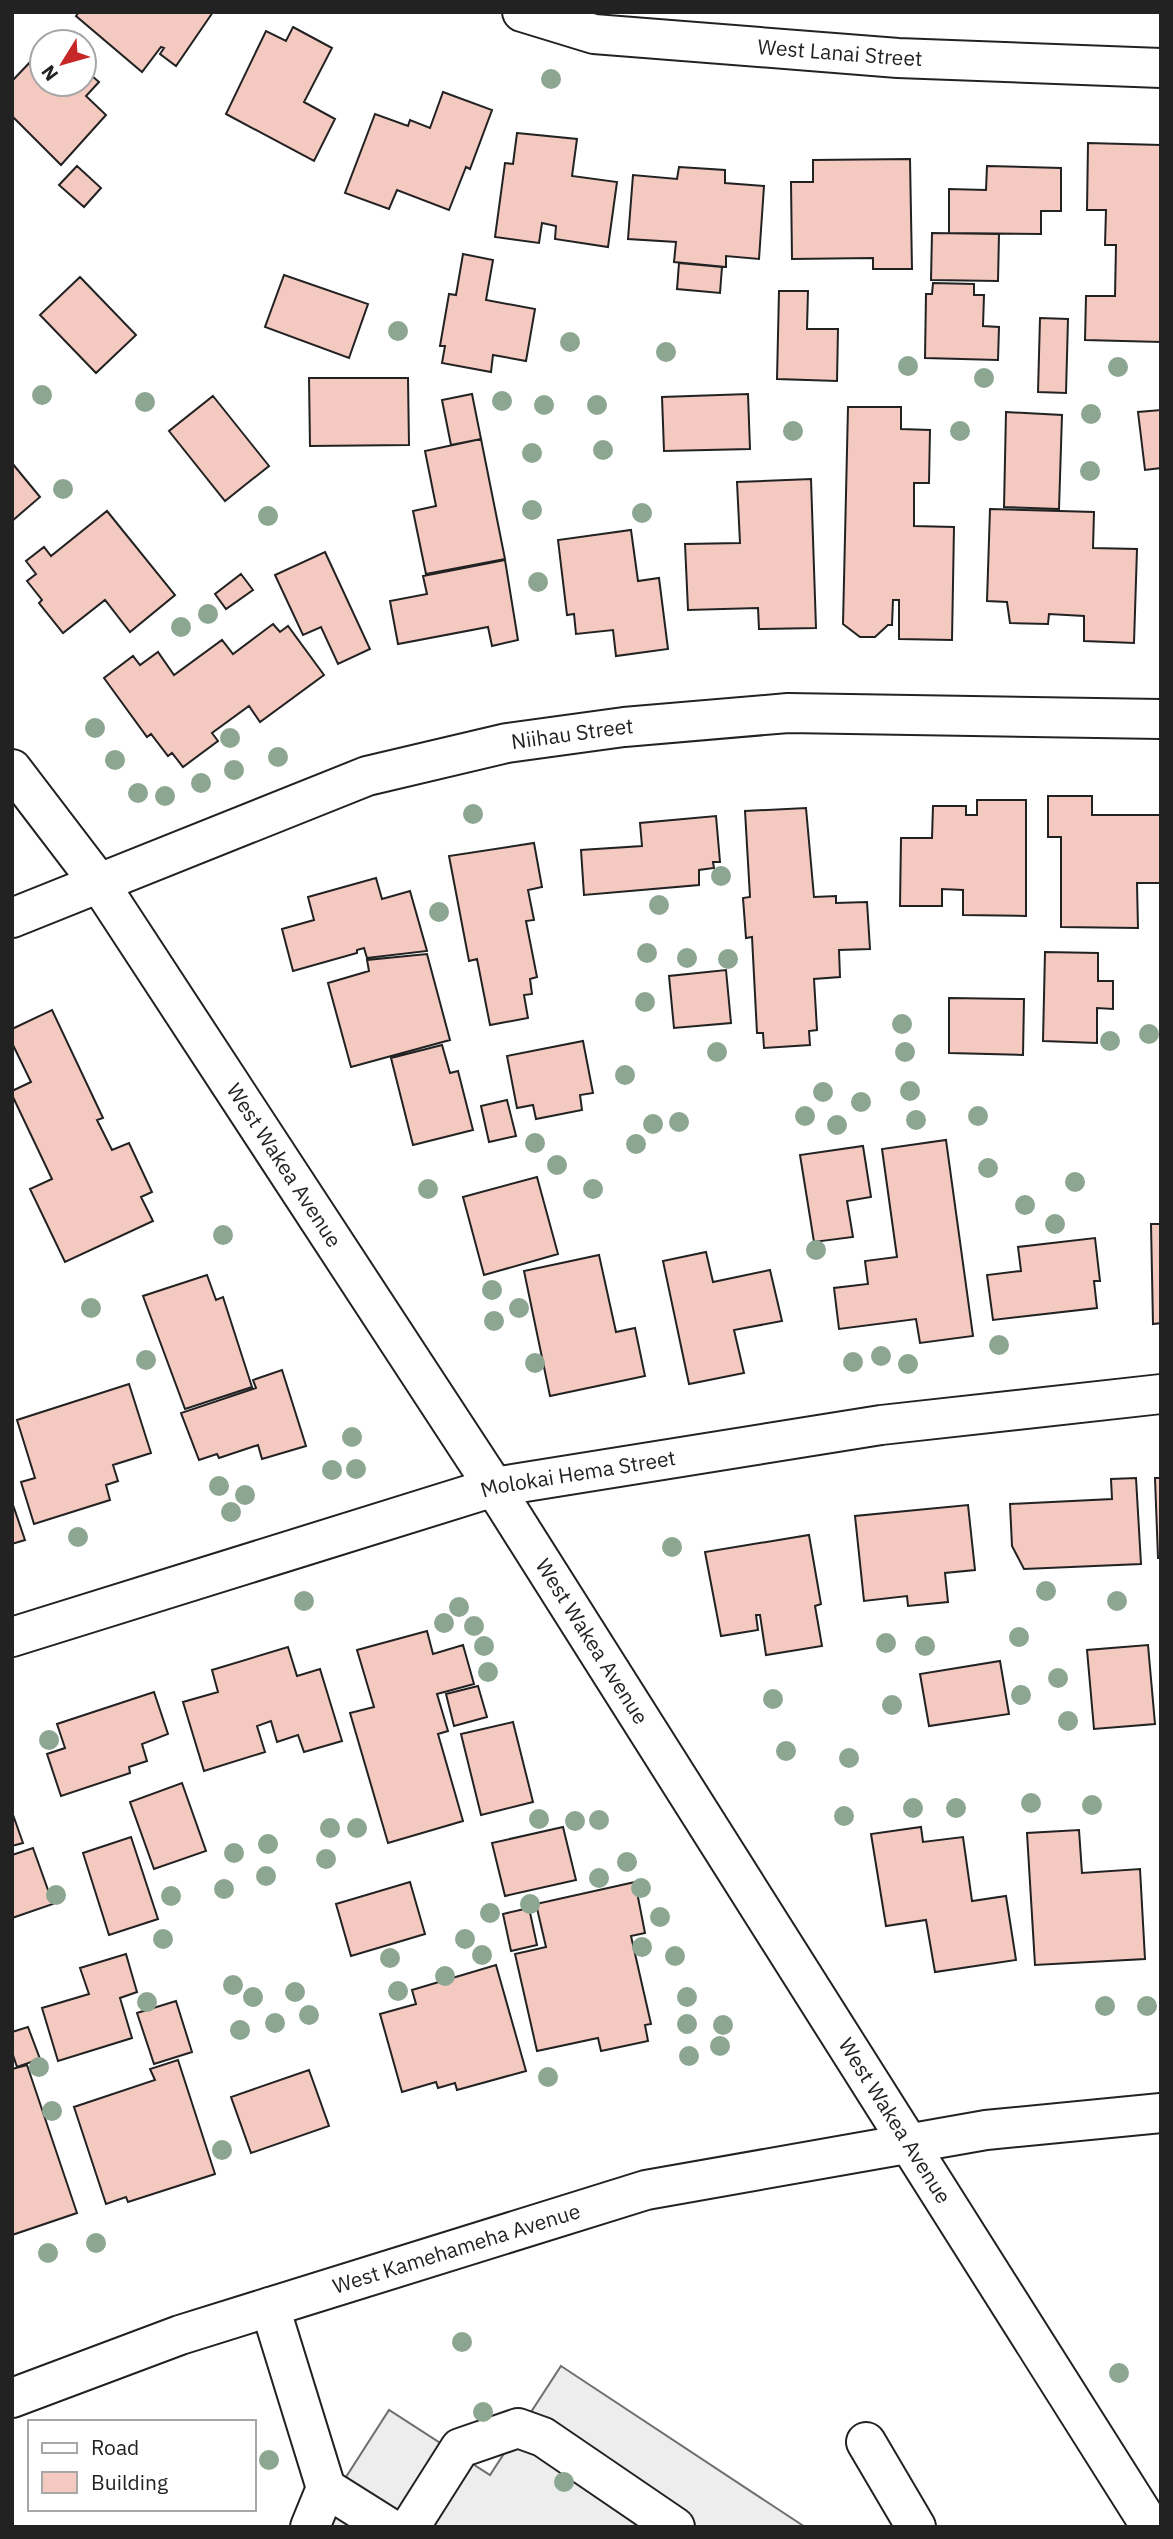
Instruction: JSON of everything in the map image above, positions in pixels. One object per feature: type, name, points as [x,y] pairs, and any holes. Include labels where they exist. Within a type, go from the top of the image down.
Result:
[{"type":"street","name":"West Lanai Street","points":[[522,12],[608,35],[898,58],[1161,68]]},
{"type":"street","name":"Niihau Street","points":[[12,918],[367,776],[507,743],[624,727],[788,713],[1161,719]]},
{"type":"street","name":"West Wakea Avenue","points":[[12,769],[99,883],[494,1487],[912,2144],[1151,2527]]},
{"type":"street","name":"Molokai Hema Street","points":[[12,1637],[494,1487],[881,1425],[1161,1394]]},
{"type":"street","name":"West Kamehameha Avenue","points":[[12,2398],[180,2335],[646,2190],[986,2130],[1161,2113]]},
{"type":"street","points":[[270,2307],[326,2488],[310,2527]]},
{"type":"street","points":[[410,2527],[460,2448],[518,2428],[543,2437],[675,2527]]},
{"type":"street","points":[[866,2442],[916,2527]]},
{"type":"street","points":[[326,2488],[388,2527]]},
{"type":"shaded area","points":[[561,2366],[805,2527],[314,2527],[389,2410],[490,2475]]},
{"type":"building","points":[[79,12],[213,12],[176,66],[160,54],[164,48],[161,47],[142,72],[98,35],[98,28],[90,28],[76,16]]},
{"type":"building","points":[[293,27],[332,48],[304,102],[335,119],[314,161],[226,114],[266,31],[286,41]]},
{"type":"building","points":[[28,64],[28,98],[88,98],[106,115],[61,165],[12,116],[12,81]]},
{"type":"building","points":[[443,92],[492,110],[470,169],[466,167],[449,210],[397,190],[389,209],[345,193],[375,114],[408,126],[410,120],[430,128]]},
{"type":"building","points":[[517,133],[577,139],[572,176],[617,182],[608,247],[555,239],[556,226],[542,223],[539,243],[495,237],[505,163],[513,164]]},
{"type":"building","points":[[1088,143],[1161,145],[1161,342],[1085,340],[1086,296],[1115,296],[1116,245],[1105,245],[1106,210],[1087,210]]},
{"type":"building","points":[[910,159],[912,269],[873,269],[873,258],[792,259],[791,182],[813,182],[813,160]]},
{"type":"building","points":[[77,166],[101,188],[84,207],[59,185]]},
{"type":"building","points":[[987,166],[1061,168],[1061,211],[1041,211],[1041,234],[949,233],[949,189],[986,190]]},
{"type":"building","points":[[679,167],[725,170],[725,183],[764,186],[759,259],[726,256],[726,267],[674,262],[676,242],[628,239],[633,175],[677,179]]},
{"type":"building","points":[[932,233],[999,234],[998,281],[931,280]]},
{"type":"building","points":[[463,254],[493,260],[486,300],[535,309],[526,361],[493,355],[491,372],[442,363],[445,346],[440,346],[449,294],[456,295]]},
{"type":"building","points":[[679,263],[722,267],[720,293],[677,289]]},
{"type":"building","points":[[284,275],[368,304],[349,358],[265,327]]},
{"type":"building","points":[[80,277],[136,335],[96,373],[40,315]]},
{"type":"building","points":[[933,283],[974,284],[974,295],[984,295],[983,326],[999,327],[998,360],[925,358],[926,294],[932,294]]},
{"type":"building","points":[[779,291],[808,291],[807,329],[838,329],[837,381],[777,379]]},
{"type":"building","points":[[1040,318],[1068,319],[1066,393],[1038,392]]},
{"type":"building","points":[[309,378],[408,378],[409,445],[310,446]]},
{"type":"building","points":[[472,394],[481,439],[451,445],[442,400]]},
{"type":"building","points":[[748,394],[750,449],[664,451],[662,397]]},
{"type":"building","points":[[213,396],[269,466],[225,501],[169,431]]},
{"type":"building","points":[[848,407],[901,407],[901,429],[930,430],[929,483],[914,483],[914,526],[954,527],[952,640],[899,639],[899,600],[893,600],[892,625],[888,625],[875,637],[860,637],[843,624]]},
{"type":"building","points":[[1161,410],[1161,468],[1145,470],[1138,412]]},
{"type":"building","points":[[1006,412],[1062,415],[1059,509],[1004,507]]},
{"type":"building","points":[[481,439],[505,559],[426,574],[413,511],[436,506],[425,451]]},
{"type":"building","points":[[12,463],[40,497],[12,521]]},
{"type":"building","points":[[811,479],[816,628],[759,629],[758,608],[688,610],[685,544],[740,543],[737,482]]},
{"type":"building","points":[[990,509],[1094,512],[1093,548],[1137,549],[1134,643],[1084,641],[1084,616],[1049,614],[1048,624],[1010,623],[1007,602],[987,601]]},
{"type":"building","points":[[107,511],[175,595],[130,632],[105,600],[63,633],[39,603],[42,600],[27,581],[36,574],[26,561],[44,547],[51,556]]},
{"type":"building","points":[[631,530],[638,581],[659,578],[668,649],[616,656],[613,630],[576,634],[574,614],[567,615],[558,540]]},
{"type":"building","points":[[325,552],[370,649],[338,664],[321,627],[303,635],[275,575]]},
{"type":"building","points":[[505,560],[518,640],[492,646],[488,627],[398,644],[390,601],[427,594],[423,576]]},
{"type":"building","points":[[241,574],[253,590],[226,609],[215,594]]},
{"type":"building","points":[[273,624],[280,632],[288,626],[324,675],[260,722],[249,706],[212,733],[218,741],[183,767],[172,753],[168,756],[151,734],[147,737],[104,678],[133,656],[140,665],[158,652],[174,675],[222,640],[233,654]]},
{"type":"building","points":[[1048,796],[1092,796],[1092,815],[1161,815],[1161,883],[1137,883],[1138,928],[1061,927],[1061,837],[1048,837]]},
{"type":"building","points":[[977,800],[1026,800],[1026,916],[963,915],[963,890],[942,889],[942,906],[900,906],[901,838],[932,838],[933,806],[966,806],[966,815],[977,815]]},
{"type":"building","points":[[806,808],[814,897],[836,896],[836,903],[867,902],[870,949],[839,950],[840,977],[814,979],[817,1030],[809,1031],[810,1045],[764,1048],[763,1033],[757,1033],[752,937],[746,938],[743,898],[750,897],[745,811]]},
{"type":"building","points":[[716,816],[720,862],[713,862],[714,868],[699,870],[699,885],[584,895],[581,850],[642,846],[640,823]]},
{"type":"building","points":[[534,843],[542,887],[528,890],[534,920],[526,921],[537,977],[530,979],[532,994],[524,995],[528,1018],[490,1025],[477,959],[469,961],[449,856]]},
{"type":"building","points":[[376,878],[382,899],[410,891],[427,951],[367,958],[364,948],[357,950],[357,953],[293,971],[282,929],[314,920],[308,897]]},
{"type":"building","points":[[1045,952],[1098,953],[1098,981],[1113,981],[1113,1009],[1097,1008],[1097,1043],[1043,1041]]},
{"type":"building","points":[[427,954],[450,1040],[351,1067],[328,983],[369,971],[367,960]]},
{"type":"building","points":[[726,970],[731,1023],[674,1028],[669,976]]},
{"type":"building","points":[[949,998],[1024,999],[1023,1055],[949,1053]]},
{"type":"building","points":[[52,1010],[103,1118],[97,1120],[112,1150],[129,1143],[152,1192],[141,1197],[153,1221],[65,1262],[30,1189],[52,1179],[12,1095],[12,1091],[31,1082],[12,1043],[12,1029]]},
{"type":"building","points":[[583,1041],[593,1093],[580,1095],[582,1110],[536,1119],[533,1105],[517,1108],[507,1056]]},
{"type":"building","points":[[442,1045],[450,1073],[458,1071],[473,1130],[413,1145],[391,1058]]},
{"type":"building","points":[[507,1100],[516,1136],[489,1142],[481,1106]]},
{"type":"building","points":[[946,1140],[973,1336],[920,1343],[916,1319],[839,1329],[834,1288],[868,1284],[865,1261],[897,1257],[882,1149]]},
{"type":"building","points":[[863,1146],[871,1197],[847,1201],[853,1237],[814,1242],[800,1155]]},
{"type":"building","points":[[537,1177],[558,1254],[484,1275],[463,1197]]},
{"type":"building","points":[[1151,1224],[1161,1224],[1161,1323],[1153,1324]]},
{"type":"building","points":[[1095,1238],[1100,1281],[1094,1281],[1097,1308],[993,1320],[987,1275],[1021,1271],[1018,1247]]},
{"type":"building","points":[[706,1252],[713,1282],[770,1270],[782,1321],[734,1330],[744,1373],[689,1384],[663,1261]]},
{"type":"building","points":[[599,1255],[616,1332],[635,1328],[645,1376],[550,1396],[524,1271]]},
{"type":"building","points":[[207,1275],[216,1300],[223,1297],[252,1387],[185,1409],[143,1296]]},
{"type":"building","points":[[282,1370],[306,1446],[262,1459],[258,1445],[219,1458],[217,1454],[199,1460],[181,1413],[256,1388],[253,1380]]},
{"type":"building","points":[[129,1384],[151,1453],[113,1465],[118,1481],[106,1485],[110,1500],[34,1524],[21,1482],[35,1478],[17,1420]]},
{"type":"building","points":[[1136,1478],[1141,1564],[1024,1569],[1012,1546],[1010,1504],[1112,1499],[1111,1479]]},
{"type":"building","points":[[1155,1478],[1161,1478],[1161,1558],[1158,1558]]},
{"type":"building","points":[[12,1502],[25,1540],[12,1544]]},
{"type":"building","points":[[968,1505],[975,1570],[945,1573],[948,1602],[908,1606],[907,1596],[864,1601],[855,1516]]},
{"type":"building","points":[[809,1535],[821,1604],[815,1606],[822,1646],[766,1655],[760,1615],[756,1615],[758,1630],[721,1636],[705,1552]]},
{"type":"building","points":[[427,1631],[433,1654],[463,1645],[474,1684],[437,1694],[448,1731],[438,1734],[463,1821],[388,1843],[350,1713],[374,1707],[357,1650]]},
{"type":"building","points":[[1148,1645],[1155,1724],[1094,1729],[1087,1650]]},
{"type":"building","points":[[288,1647],[297,1676],[320,1669],[342,1741],[304,1752],[298,1735],[277,1742],[271,1721],[257,1726],[265,1752],[204,1771],[183,1702],[218,1692],[212,1670]]},
{"type":"building","points":[[1000,1661],[1009,1714],[929,1726],[920,1674]]},
{"type":"building","points":[[478,1686],[487,1717],[454,1726],[446,1694]]},
{"type":"building","points":[[154,1692],[168,1734],[142,1744],[147,1761],[129,1767],[130,1773],[61,1796],[47,1754],[65,1748],[57,1724]]},
{"type":"building","points":[[513,1722],[533,1802],[481,1815],[461,1734]]},
{"type":"building","points":[[182,1783],[206,1851],[154,1869],[130,1802]]},
{"type":"building","points":[[12,1812],[23,1843],[12,1846]]},
{"type":"building","points":[[563,1827],[576,1880],[505,1896],[492,1843]]},
{"type":"building","points":[[921,1827],[923,1842],[963,1837],[972,1901],[1006,1896],[1016,1960],[935,1972],[926,1920],[886,1926],[871,1834]]},
{"type":"building","points":[[1079,1830],[1082,1873],[1140,1869],[1145,1959],[1035,1965],[1027,1833]]},
{"type":"building","points":[[131,1837],[158,1919],[109,1935],[83,1853]]},
{"type":"building","points":[[33,1848],[53,1904],[12,1918],[12,1855]]},
{"type":"building","points":[[410,1882],[425,1934],[351,1956],[336,1904]]},
{"type":"building","points":[[635,1882],[645,1933],[631,1936],[651,2024],[645,2025],[648,2041],[601,2051],[598,2038],[537,2051],[515,1954],[546,1947],[536,1904]]},
{"type":"building","points":[[529,1908],[537,1945],[511,1951],[503,1914]]},
{"type":"building","points":[[126,1954],[137,1992],[120,1998],[132,2038],[58,2061],[42,2008],[89,1994],[80,1968]]},
{"type":"building","points":[[496,1965],[526,2071],[457,2090],[455,2083],[438,2088],[436,2082],[402,2092],[380,2014],[416,2004],[412,1990]]},
{"type":"building","points":[[176,2001],[192,2052],[154,2064],[137,2013]]},
{"type":"building","points":[[28,2027],[40,2059],[17,2067],[12,2052],[12,2032]]},
{"type":"building","points":[[178,2060],[215,2174],[128,2202],[126,2197],[106,2204],[74,2107],[155,2080],[150,2069]]},
{"type":"building","points":[[27,2065],[77,2213],[12,2235],[12,2069]]},
{"type":"building","points":[[309,2070],[329,2126],[251,2153],[231,2097]]}]
